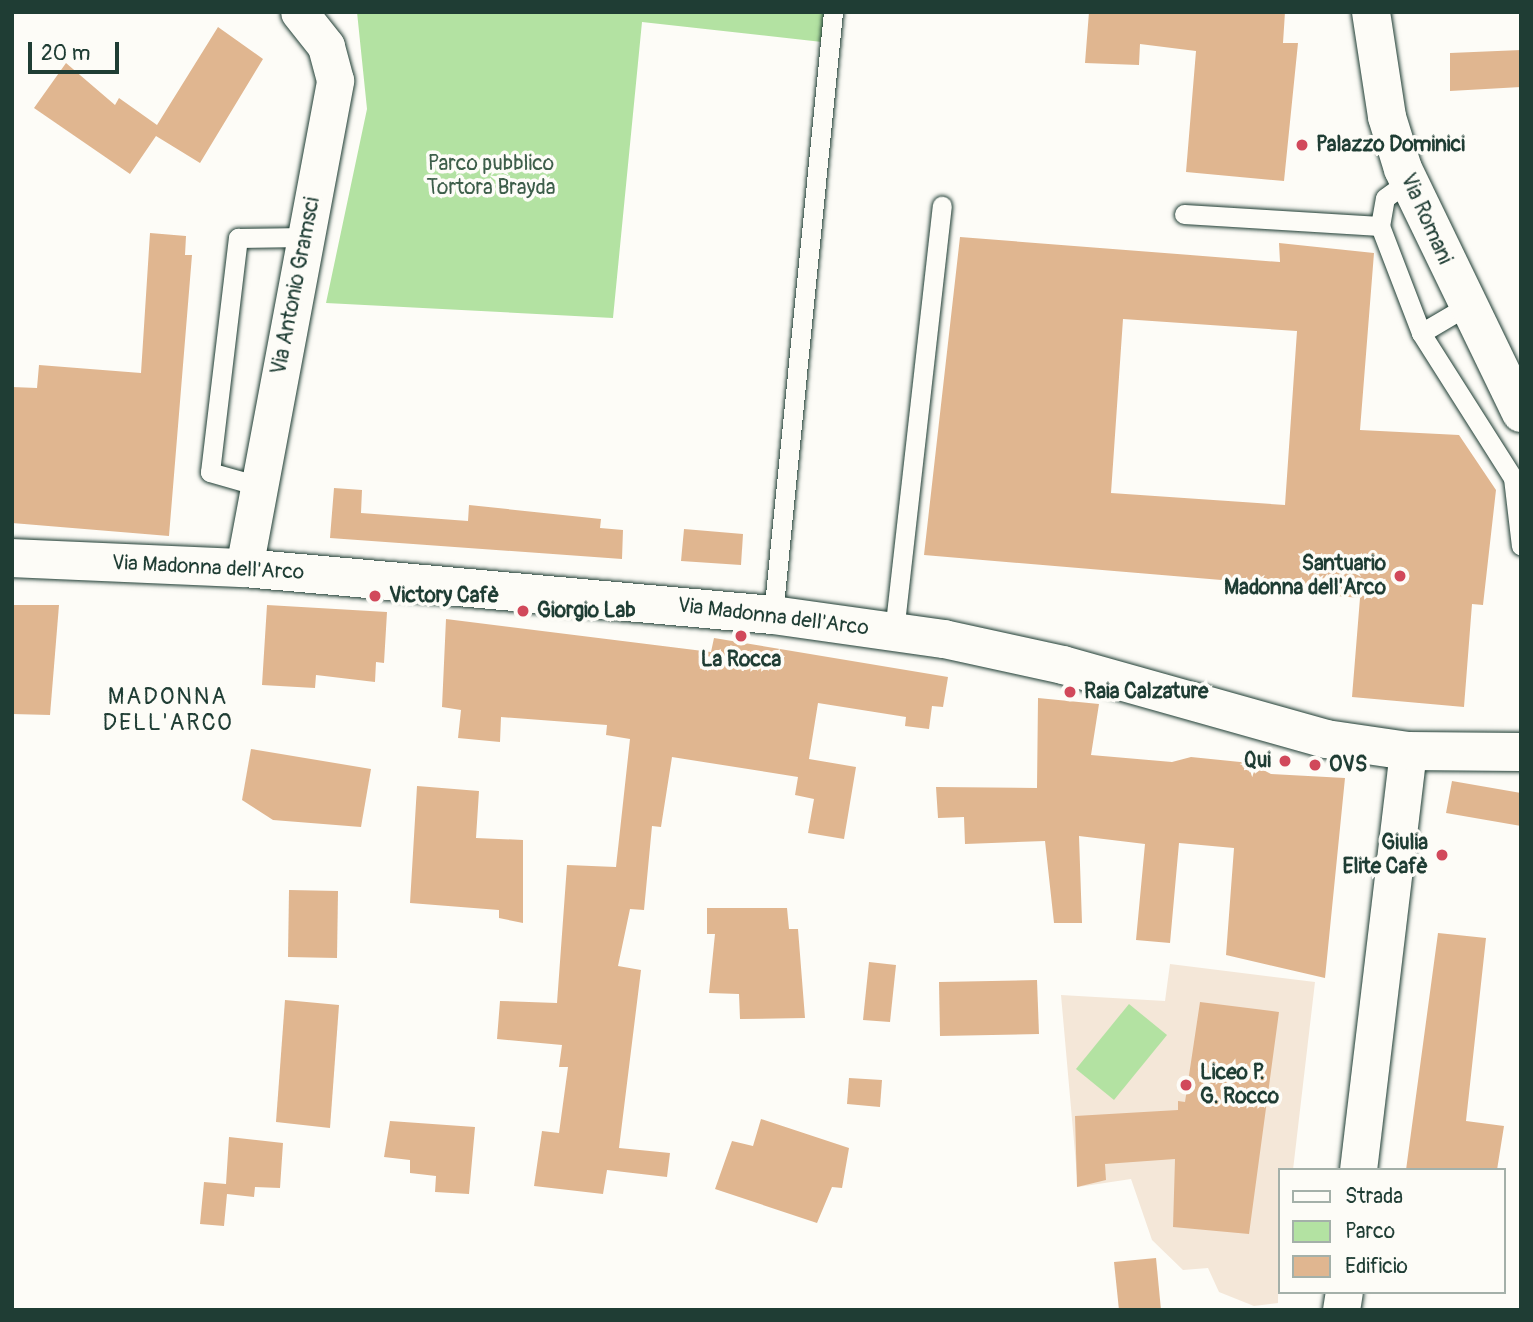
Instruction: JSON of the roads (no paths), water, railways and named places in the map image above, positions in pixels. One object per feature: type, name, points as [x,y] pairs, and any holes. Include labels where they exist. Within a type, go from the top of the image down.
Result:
[{"type":"main road","name":"Via Romani","points":[[1371,12],[1387,117],[1408,181],[1521,413]]},
{"type":"main road","name":"Via Madonna dell'Arco","points":[[12,558],[243,568],[773,615],[894,632],[1063,665],[1326,739],[1408,751],[1521,752]]},
{"type":"street","name":"Via Antonio Gramsci","points":[[243,568],[335,80],[326,46],[299,12]]},
{"type":"street","points":[[1358,1168],[1408,751]]},
{"type":"lane","points":[[773,615],[833,12]]},
{"type":"lane","points":[[1408,181],[1385,198],[1380,226],[1421,333],[1513,478],[1521,546]]},
{"type":"lane","points":[[894,632],[942,206]]},
{"type":"lane","points":[[1184,215],[1380,226]]},
{"type":"lane","points":[[259,486],[210,472],[238,238],[305,237]]},
{"type":"lane","points":[[1421,333],[1467,306]]},
{"type":"place","name":"Palazzo Dominici","points":[[1302,145]]},
{"type":"place","name":"Santuario Madonna dell'Arco","points":[[1400,576]]},
{"type":"place","name":"Victory Cafè","points":[[375,596]]},
{"type":"place","name":"Giorgio Lab","points":[[523,611]]},
{"type":"place","name":"La Rocca","points":[[741,636]]},
{"type":"place","name":"Raia Calzature","points":[[1070,692]]},
{"type":"place","name":"Qui","points":[[1285,761]]},
{"type":"place","name":"OVS","points":[[1315,765]]},
{"type":"place","name":"Giulia Elite Cafè","points":[[1442,855]]},
{"type":"place","name":"Liceo P. G. Rocco","points":[[1186,1085]]},
{"type":"district","name":"MADONNA DELL'ARCO","points":[[168,710]]},
{"type":"park label","name":"Parco pubblico Tortora Brayda","points":[[491,176]]}]
